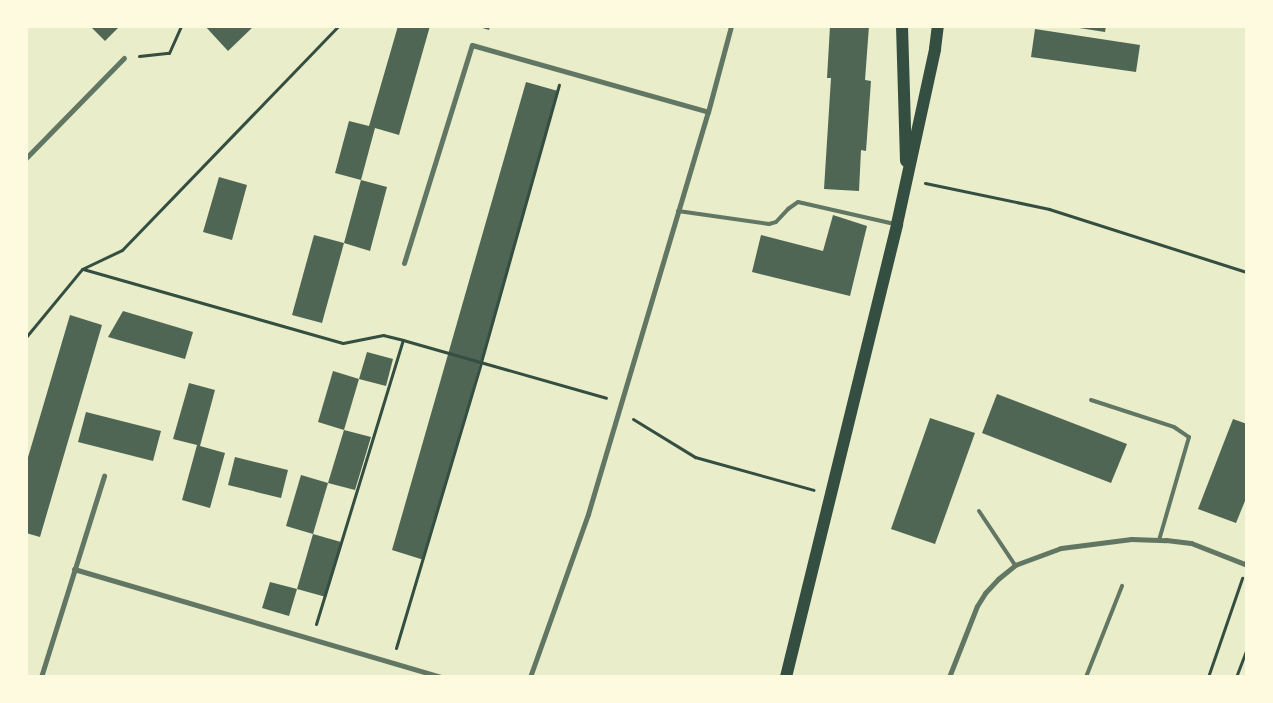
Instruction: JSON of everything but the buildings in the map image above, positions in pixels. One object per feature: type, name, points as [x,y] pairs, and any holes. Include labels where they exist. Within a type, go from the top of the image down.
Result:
[{"type":"main road","points":[[902,26],[906,179]]},
{"type":"main road","points":[[786,677],[897,224],[935,49],[938,26]]},
{"type":"street","points":[[530,677],[588,514],[708,112],[731,26]]},
{"type":"street","points":[[404,263],[472,45],[708,112]]},
{"type":"street","points":[[26,158],[124,58]]},
{"type":"street","points":[[41,677],[104,476]]},
{"type":"street","points":[[949,677],[977,606],[998,579],[1015,565],[1061,548],[1122,540],[1159,540],[1190,543],[1247,565]]},
{"type":"street","points":[[74,569],[442,677]]},
{"type":"lane","points":[[678,211],[769,224],[776,222],[788,208],[798,202],[897,224]]},
{"type":"lane","points":[[1091,400],[1174,427],[1190,437],[1159,540]]},
{"type":"lane","points":[[979,511],[1015,565]]},
{"type":"lane","points":[[1086,677],[1122,586]]},
{"type":"path","points":[[124,58],[169,53],[181,26]]},
{"type":"path","points":[[26,336],[82,269],[122,250],[338,26]]},
{"type":"path","points":[[392,662],[481,362],[564,70]]},
{"type":"path","points":[[906,179],[1049,208],[1247,272]]},
{"type":"path","points":[[82,269],[343,343],[383,334],[622,402]]},
{"type":"path","points":[[311,638],[403,340]]},
{"type":"path","points":[[619,410],[695,457],[831,495]]},
{"type":"path","points":[[1208,677],[1244,575]]},
{"type":"path","points":[[1236,677],[1247,648]]}]
